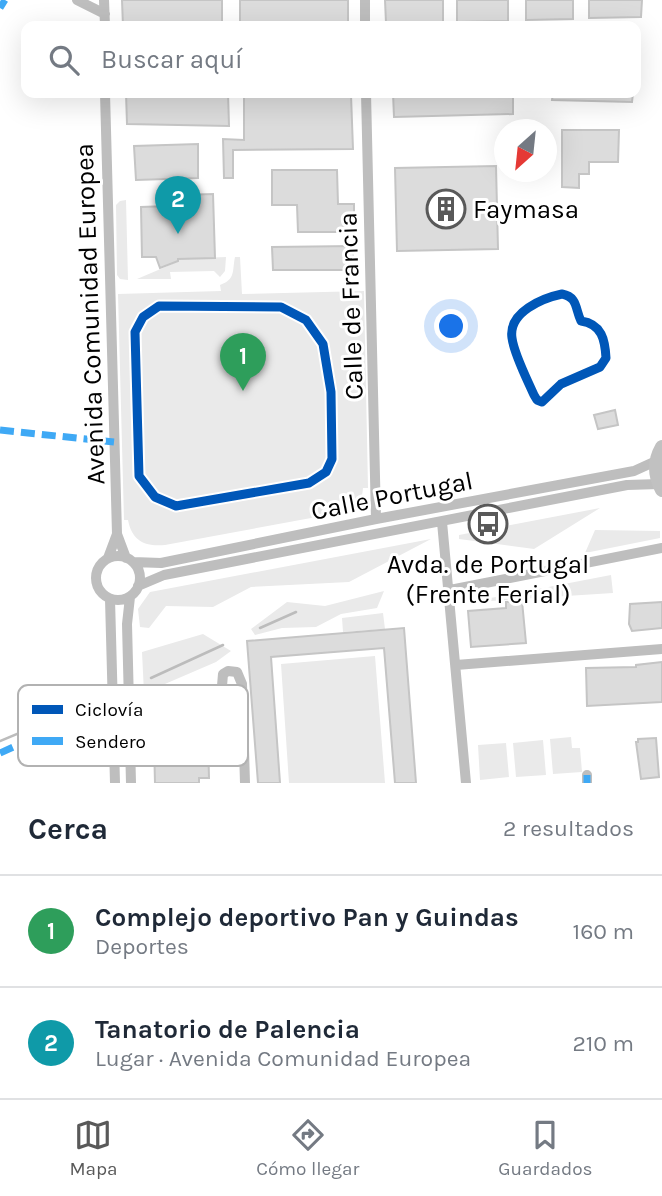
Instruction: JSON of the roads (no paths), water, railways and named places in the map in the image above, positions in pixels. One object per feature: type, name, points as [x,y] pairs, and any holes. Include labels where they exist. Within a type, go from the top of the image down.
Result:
[{"type":"main road","points":[[660,486],[656,461],[662,447]]},
{"type":"street","points":[[77,0],[104,14]]},
{"type":"street","points":[[104,0],[105,21]]},
{"type":"street","points":[[365,0],[365,21]]},
{"type":"street","name":"Avenida Comunidad Europea","points":[[105,98],[117,534],[108,558]]},
{"type":"street","name":"Calle de Francia","points":[[366,98],[376,519]]},
{"type":"street","name":"Calle Portugal","points":[[129,560],[161,563],[376,519],[634,471],[656,461]]},
{"type":"street","name":"Calle Portugal","points":[[138,586],[164,575],[627,485],[660,486]]},
{"type":"street","points":[[443,522],[466,783]]},
{"type":"street","name":"Avenida Comunidad Europea","points":[[117,534],[129,560]]},
{"type":"street","points":[[450,590],[662,548]]},
{"type":"street","points":[[129,685],[127,624],[130,597],[138,586],[139,573],[129,560],[108,558],[98,568],[96,580],[100,592],[116,600],[130,597]]},
{"type":"street","points":[[110,599],[112,685]]},
{"type":"street","points":[[456,665],[662,649]]},
{"type":"waterway","points":[[260,628],[296,612]]},
{"type":"waterway","points":[[151,678],[223,645]]},
{"type":"waterway","points":[[0,741],[18,733]]},
{"type":"place","name":"Faymasa","points":[[446,209]]},
{"type":"place","name":"Tanatorio de Palencia","points":[[178,234]]},
{"type":"place","name":"Complejo deportivo Pan y Guindas","points":[[243,391]]},
{"type":"place","name":"Avda. de Portugal (Frente Ferial)","points":[[488,524]]}]
